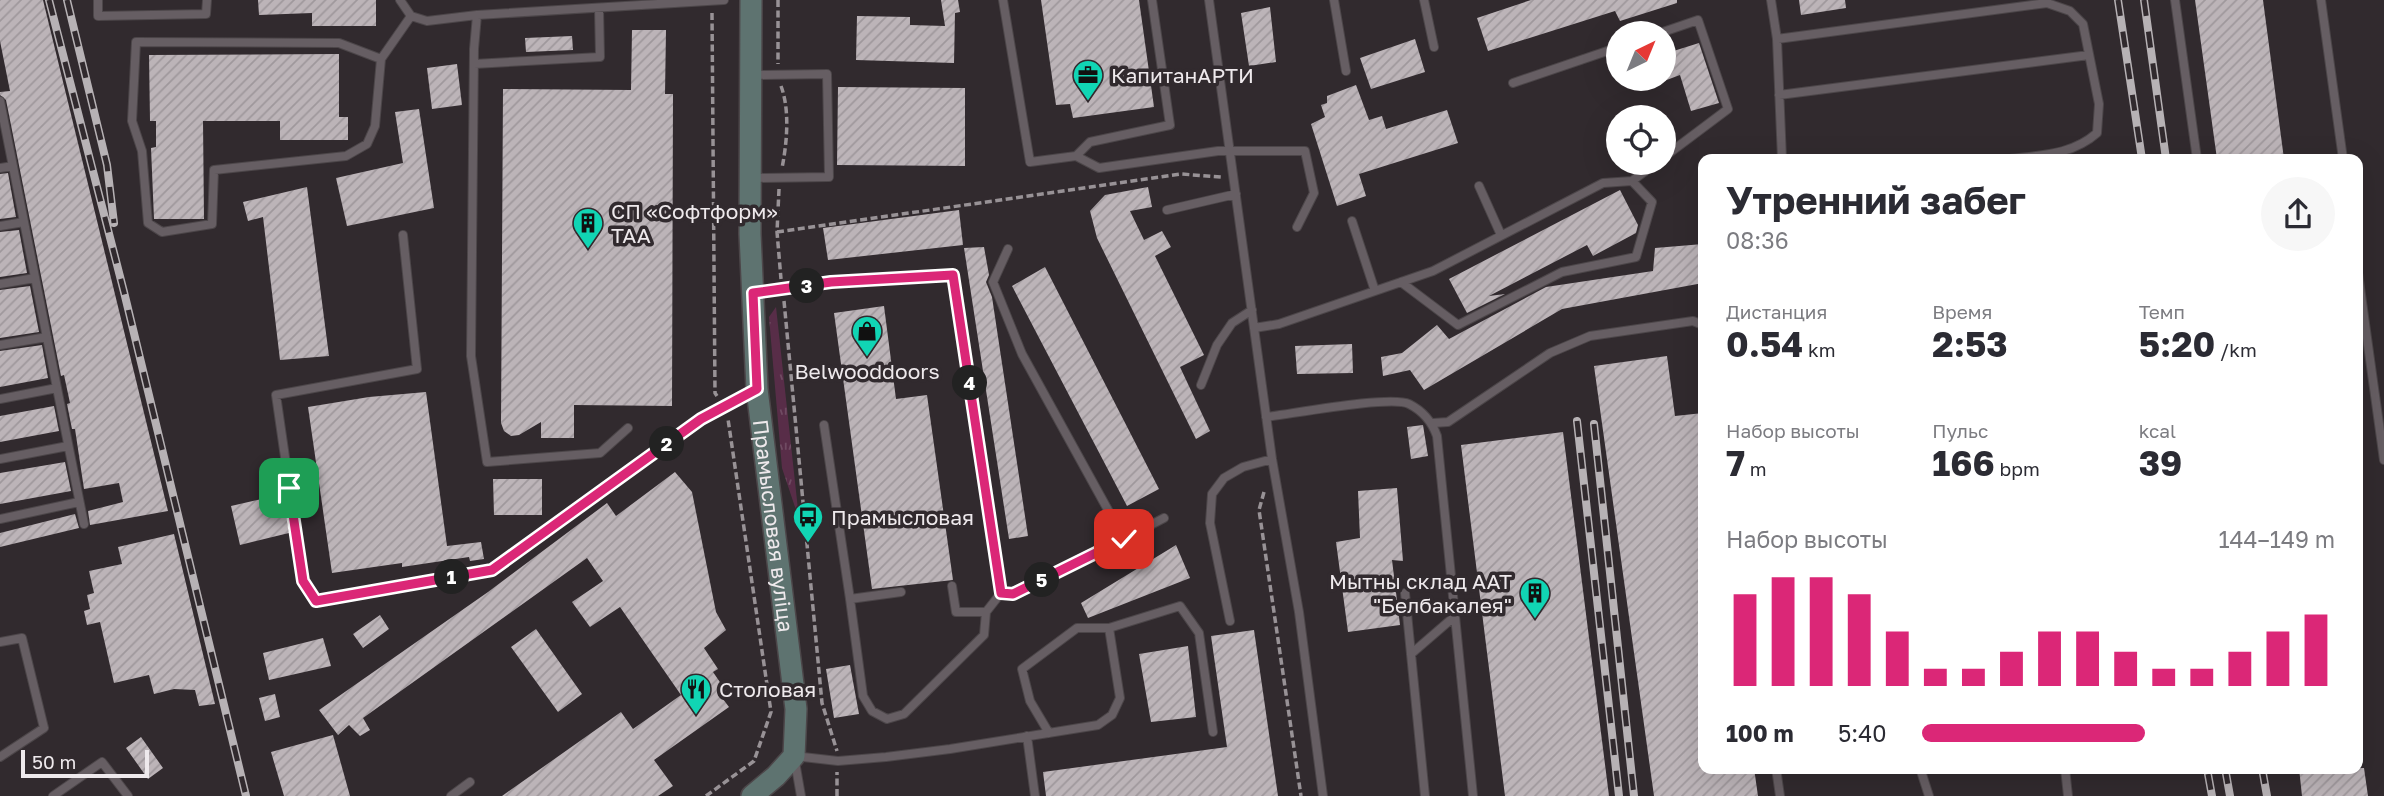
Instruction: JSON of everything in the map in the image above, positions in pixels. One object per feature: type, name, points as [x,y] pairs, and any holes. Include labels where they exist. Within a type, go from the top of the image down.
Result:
[{"type":"main road","name":"Прамысловая вуліца","points":[[751,0],[750,178],[757,389],[796,709],[794,756]]},
{"type":"main road","points":[[752,796],[794,756]]},
{"type":"lane","points":[[98,0],[98,16],[206,14],[207,0]]},
{"type":"lane","points":[[400,0],[411,16],[427,21],[477,15],[724,0]]},
{"type":"lane","points":[[1003,0],[1030,162],[1076,156],[1099,168],[1230,150],[1305,151],[1314,193],[1297,227]]},
{"type":"lane","points":[[1076,156],[1090,142],[1170,125],[1153,0]]},
{"type":"lane","points":[[1209,0],[1272,459],[1299,612],[1323,796]]},
{"type":"lane","points":[[1334,0],[1346,71]]},
{"type":"lane","points":[[1424,0],[1434,47]]},
{"type":"lane","points":[[1771,0],[1777,39],[1782,154]]},
{"type":"lane","points":[[2175,0],[2196,154]]},
{"type":"lane","points":[[2321,0],[2342,154]]},
{"type":"lane","points":[[1777,39],[2047,3],[2070,11],[2083,24],[2099,104],[2097,133],[2069,154]]},
{"type":"lane","points":[[474,64],[600,57],[599,8]]},
{"type":"lane","points":[[477,15],[474,64],[471,356],[487,462],[600,453],[628,428]]},
{"type":"lane","points":[[381,60],[339,43],[136,42],[132,121],[142,151],[148,223],[162,232],[212,224],[214,170],[346,156],[366,144],[375,125],[381,60],[411,16]]},
{"type":"lane","points":[[1676,28],[1698,20],[1728,109],[1676,148]]},
{"type":"lane","points":[[1513,83],[1606,51]]},
{"type":"lane","points":[[1779,95],[2089,55]]},
{"type":"lane","points":[[750,178],[829,177],[827,74],[751,75]]},
{"type":"lane","points":[[0,101],[84,524]]},
{"type":"lane","points":[[0,168],[13,166]]},
{"type":"lane","points":[[1254,328],[1279,324],[1433,271],[1603,183],[1632,181],[1640,175]]},
{"type":"lane","points":[[1401,282],[1458,325],[1562,272],[1636,257],[1652,202],[1632,181]]},
{"type":"lane","points":[[1479,186],[1501,236]]},
{"type":"lane","points":[[1167,211],[1236,194]]},
{"type":"lane","points":[[1352,221],[1375,291]]},
{"type":"lane","points":[[0,226],[24,222]]},
{"type":"lane","points":[[403,235],[417,369],[276,395],[303,581],[316,601],[492,570],[701,419],[757,389]]},
{"type":"lane","points":[[1008,249],[993,282],[1022,354],[1124,539]]},
{"type":"lane","points":[[753,293],[831,282],[953,275],[1001,593],[986,612],[984,635],[904,714],[887,719],[872,711],[863,696],[824,425]]},
{"type":"lane","points":[[0,284],[35,278]]},
{"type":"lane","points":[[2363,309],[2384,460]]},
{"type":"lane","points":[[1201,385],[1217,345],[1232,323],[1252,310]]},
{"type":"lane","points":[[1433,423],[1448,422],[1550,353],[1590,336],[1693,321],[1698,322]]},
{"type":"lane","points":[[0,345],[47,337]]},
{"type":"lane","points":[[0,399],[57,388]]},
{"type":"lane","points":[[1266,417],[1385,401],[1407,403],[1433,423],[1437,436],[1473,796]]},
{"type":"lane","points":[[0,458],[68,446]]},
{"type":"lane","points":[[1230,621],[1210,523],[1212,494],[1224,478],[1243,467],[1272,459]]},
{"type":"lane","points":[[0,519],[79,502]]},
{"type":"lane","points":[[1001,593],[1013,594],[1164,517]]},
{"type":"lane","points":[[952,586],[957,612],[986,612]]},
{"type":"lane","points":[[850,598],[901,592]]},
{"type":"lane","points":[[1405,593],[1425,796]]},
{"type":"lane","points":[[1049,733],[1030,701],[1022,669],[1077,628],[1109,628],[1180,606],[1199,633],[1213,732]]},
{"type":"lane","points":[[1411,654],[1455,616]]},
{"type":"lane","points":[[801,796],[794,756],[838,761],[950,749],[1098,724],[1112,715],[1120,698],[1109,628]]},
{"type":"lane","points":[[0,642],[22,638],[44,728],[0,757]]},
{"type":"lane","points":[[1027,737],[1035,796]]},
{"type":"lane","points":[[54,796],[102,762],[128,796]]},
{"type":"lane","points":[[1777,774],[1780,796]]},
{"type":"lane","points":[[1922,774],[1929,796]]},
{"type":"lane","points":[[2066,774],[2068,796]]},
{"type":"lane","points":[[451,796],[470,782]]},
{"type":"path","points":[[778,0],[778,75],[785,97],[786,150],[780,178],[777,232],[822,703],[838,752],[837,796]]},
{"type":"path","points":[[777,232],[1181,174],[1219,176],[1234,180]]},
{"type":"path","points":[[1276,483],[1266,488],[1259,510],[1301,796]]},
{"type":"green space","points":[[776,307],[799,519],[782,468],[769,317]]},
{"type":"building","points":[[0,0],[43,0],[168,511],[90,525],[88,511],[123,502],[119,483],[84,489],[75,429],[72,429],[67,404],[70,403],[64,375],[61,376],[6,100],[0,95],[0,92],[10,91],[0,41]]},
{"type":"building","points":[[258,0],[376,0],[376,26],[312,26],[312,13],[259,15]]},
{"type":"building","points":[[941,0],[958,0],[960,12],[955,13],[954,63],[856,60],[857,16],[910,17],[910,25],[945,26]]},
{"type":"building","points":[[1041,0],[1139,0],[1154,107],[1073,118],[1070,104],[1056,105]]},
{"type":"building","points":[[1531,0],[1677,0],[1677,3],[1620,21],[1615,11],[1488,51],[1477,18]]},
{"type":"building","points":[[1799,0],[1845,0],[1846,8],[1801,15]]},
{"type":"building","points":[[2195,0],[2263,0],[2283,154],[2216,154]]},
{"type":"building","points":[[1270,7],[1276,62],[1249,66],[1241,13]]},
{"type":"building","name":"СП «Софтформ» ТАА","points":[[632,30],[666,30],[665,94],[673,94],[672,406],[574,405],[574,438],[541,438],[541,422],[519,435],[511,436],[504,431],[501,423],[503,89],[631,90]]},
{"type":"building","points":[[572,36],[573,50],[526,52],[525,38]]},
{"type":"building","points":[[1415,39],[1425,72],[1371,89],[1360,58]]},
{"type":"building","points":[[1699,43],[1719,103],[1691,111],[1680,75],[1676,76],[1676,50]]},
{"type":"building","points":[[339,54],[339,117],[348,117],[348,140],[280,140],[280,121],[203,121],[204,219],[154,219],[151,148],[156,147],[156,121],[150,121],[149,55]]},
{"type":"building","points":[[457,64],[462,105],[432,109],[427,68]]},
{"type":"building","points":[[1356,85],[1369,120],[1382,116],[1386,129],[1447,110],[1458,143],[1359,174],[1366,196],[1337,206],[1311,124],[1325,117],[1321,105],[1327,103],[1327,96]]},
{"type":"building","points":[[838,87],[965,88],[965,166],[837,165]]},
{"type":"building","points":[[419,109],[434,208],[347,226],[336,178],[403,163],[395,112]]},
{"type":"building","points":[[8,173],[16,217],[0,219],[0,174]]},
{"type":"building","points":[[307,187],[329,356],[280,360],[263,217],[248,221],[243,202]]},
{"type":"building","points":[[1148,187],[1152,207],[1130,211],[1144,240],[1162,231],[1171,247],[1155,256],[1204,355],[1180,367],[1210,431],[1196,439],[1097,238],[1090,211],[1105,195]]},
{"type":"building","points":[[1620,190],[1638,225],[1636,233],[1593,256],[1587,245],[1489,296],[1505,294],[1467,313],[1449,279]]},
{"type":"building","points":[[959,210],[963,245],[828,260],[823,228]]},
{"type":"building","points":[[19,230],[27,273],[0,277],[0,232]]},
{"type":"building","points":[[1698,244],[1698,284],[1562,309],[1424,390],[1410,370],[1383,376],[1381,357],[1402,353],[1437,325],[1449,339],[1546,287],[1653,271],[1655,248]]},
{"type":"building","points":[[984,247],[989,275],[986,282],[992,297],[1028,536],[1009,539],[964,248]]},
{"type":"building","points":[[1045,267],[1159,489],[1127,506],[1012,286]]},
{"type":"building","points":[[30,286],[39,332],[0,338],[0,290]]},
{"type":"building","points":[[884,306],[896,399],[927,395],[953,580],[872,589],[834,313]]},
{"type":"building","points":[[1352,344],[1353,373],[1297,374],[1295,346]]},
{"type":"building","points":[[42,345],[48,378],[0,387],[0,351]]},
{"type":"building","points":[[1667,356],[1675,416],[1698,414],[1698,774],[1755,774],[1758,796],[1654,796],[1594,366]]},
{"type":"building","points":[[426,392],[447,546],[481,542],[484,559],[470,561],[469,557],[402,567],[402,563],[332,573],[308,407],[369,397]]},
{"type":"building","points":[[54,406],[59,431],[0,442],[0,416]]},
{"type":"building","points":[[1423,425],[1428,456],[1411,459],[1407,427]]},
{"type":"building","name":"Мытны склад ААТ \"Белбакалея\"","points":[[1563,432],[1609,796],[1505,796],[1461,445]]},
{"type":"building","points":[[65,462],[71,491],[0,504],[0,473]]},
{"type":"building","points":[[675,472],[692,492],[716,612],[726,630],[704,648],[718,669],[713,672],[726,691],[720,695],[729,707],[654,760],[673,786],[658,796],[502,796],[621,712],[633,729],[681,695],[620,607],[590,627],[572,602],[603,581],[587,558],[363,718],[370,730],[360,736],[349,725],[338,735],[319,710],[488,592],[607,503],[616,516]]},
{"type":"building","points":[[493,479],[542,479],[542,515],[494,515]]},
{"type":"building","points":[[1397,488],[1403,561],[1392,560],[1400,625],[1348,632],[1336,542],[1360,538],[1358,491]]},
{"type":"building","points":[[283,494],[289,533],[240,545],[231,506]]},
{"type":"building","points":[[75,514],[79,528],[0,547],[0,533]]},
{"type":"building","points":[[174,534],[215,704],[199,706],[195,690],[174,689],[154,694],[149,675],[114,683],[100,622],[87,625],[84,611],[90,609],[87,595],[94,593],[89,571],[122,564],[118,547]]},
{"type":"building","points":[[1176,545],[1190,578],[1088,618],[1081,603]]},
{"type":"building","points":[[380,615],[389,629],[363,648],[353,634]]},
{"type":"building","points":[[536,629],[582,694],[558,712],[511,647]]},
{"type":"building","points":[[1254,630],[1278,796],[1046,796],[1043,772],[1227,747],[1211,636]]},
{"type":"building","points":[[323,638],[331,666],[269,680],[263,653]]},
{"type":"building","points":[[1188,646],[1196,717],[1151,722],[1139,654]]},
{"type":"building","points":[[850,665],[859,714],[834,718],[826,669]]},
{"type":"building","points":[[275,694],[280,717],[265,721],[259,698]]},
{"type":"building","points":[[333,735],[350,796],[284,796],[271,752]]},
{"type":"building","points":[[141,737],[163,768],[148,779],[126,748]]},
{"type":"building","points":[[2364,768],[2368,796],[2302,796],[2300,774],[2363,774]]},
{"type":"railway","points":[[49,0],[124,292],[246,796]]},
{"type":"railway","points":[[67,0],[107,165],[114,223]]},
{"type":"railway","points":[[2118,0],[2141,154]]},
{"type":"railway","points":[[2144,0],[2165,154]]},
{"type":"railway","points":[[1577,421],[1619,796]]},
{"type":"railway","points":[[1594,424],[1634,796]]},
{"type":"railway","points":[[2208,774],[2212,796]]},
{"type":"railway","points":[[2226,774],[2230,796]]},
{"type":"railway","points":[[2263,774],[2267,796]]},
{"type":"place","name":"КапитанАРТИ","points":[[1088,102]]},
{"type":"place","name":"СП «Софтформ» ТАА","points":[[588,250]]},
{"type":"place","name":"Belwooddoors","points":[[867,358]]},
{"type":"place","name":"Прамысловая","points":[[808,544]]},
{"type":"place","name":"Мытны склад ААТ \"Белбакалея\"","points":[[1535,620]]},
{"type":"place","name":"Столовая","points":[[696,716]]},
{"type":"route","points":[[289,488],[303,581],[316,601],[492,570],[701,419],[757,389],[753,293],[831,282],[953,275],[1001,593],[1013,594],[1124,539]]}]
